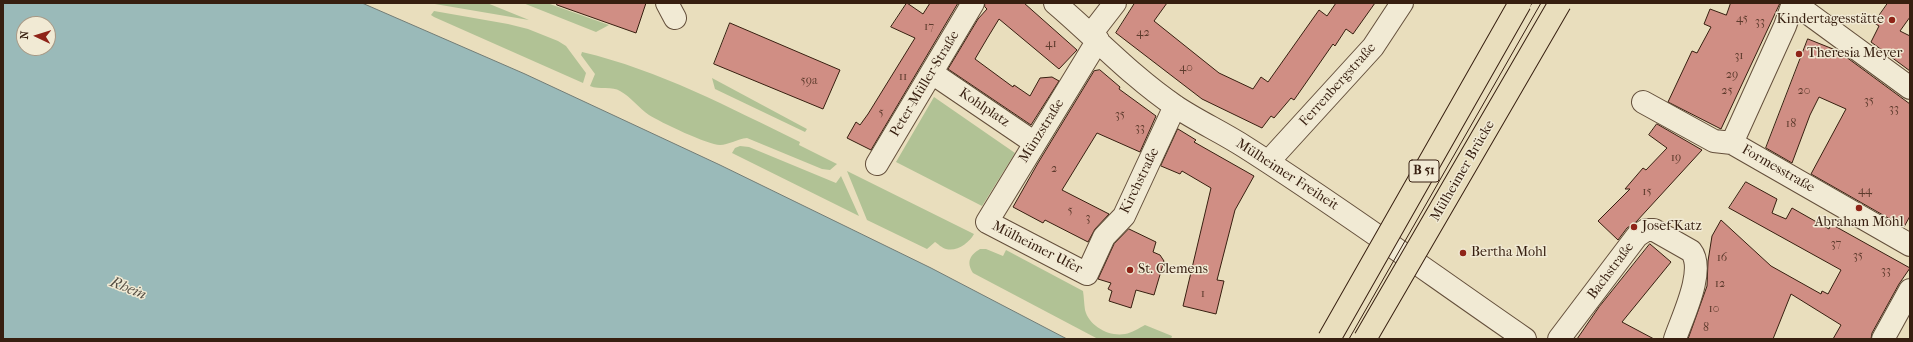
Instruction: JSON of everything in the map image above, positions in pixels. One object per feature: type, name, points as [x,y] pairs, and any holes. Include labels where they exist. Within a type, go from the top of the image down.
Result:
[{"type":"main road","name":"B 51","points":[[1320,339],[1510,3]]},
{"type":"main road","name":"B 51","points":[[1329,339],[1520,3]]},
{"type":"main road","name":"Mülheimer Brücke","points":[[1365,339],[1560,3]]},
{"type":"street","name":"Peter-Müller-Straße","points":[[877,164],[973,3]]},
{"type":"street","name":"Mülheimer Freiheit","points":[[1055,3],[1111,54],[1175,106],[1245,146],[1525,339]]},
{"type":"street","name":"Münzstraße","points":[[986,222],[1035,143],[1094,37],[1115,3]]},
{"type":"street","name":"Ferrenbergstraße","points":[[1268,162],[1373,47],[1402,3]]},
{"type":"street","points":[[1723,142],[1785,26],[1794,3],[1910,88]]},
{"type":"street","name":"Kohlplatz","points":[[932,73],[1035,143]]},
{"type":"street","name":"Formesstraße","points":[[1643,102],[1723,142],[1910,245]]},
{"type":"street","name":"Kirchstraße","points":[[1087,274],[1104,236],[1124,216],[1175,106]]},
{"type":"street","name":"Mülheimer Ufer","points":[[986,222],[1087,274]]},
{"type":"street","name":"Bachstraße","points":[[1560,339],[1637,236],[1646,230],[1654,230],[1691,251],[1695,256],[1695,280],[1675,339]]},
{"type":"street","points":[[1883,339],[1910,290]]},
{"type":"green space","points":[[429,3],[487,3],[529,20]]},
{"type":"green space","points":[[523,3],[547,3],[609,25],[596,32]]},
{"type":"green space","points":[[434,11],[508,24],[528,29],[558,41],[566,46],[586,73],[583,83],[434,17],[431,15]]},
{"type":"green space","points":[[582,52],[639,69],[694,91],[800,142],[799,145],[837,164],[830,170],[822,169],[747,138],[720,145],[684,133],[649,115],[624,93],[610,88],[590,86],[595,74],[581,55]]},
{"type":"green space","points":[[712,78],[807,129],[805,132],[715,89]]},
{"type":"green space","points":[[934,97],[1015,153],[982,206],[896,162]]},
{"type":"green space","points":[[740,146],[749,147],[836,183],[841,176],[859,216],[732,153],[735,148]]},
{"type":"green space","points":[[847,171],[974,234],[969,241],[958,248],[950,250],[946,249],[935,242],[927,249],[867,220]]},
{"type":"green space","points":[[980,249],[986,249],[1003,256],[1006,250],[1083,291],[1087,316],[1095,325],[1106,332],[1113,334],[1125,334],[1133,332],[1145,325],[1172,336],[1171,339],[1098,339],[973,273],[970,265],[970,259]]},
{"type":"water","name":"Rhein","points":[[3,3],[362,3],[525,74],[720,165],[931,268],[1067,339],[3,339]]},
{"type":"building","points":[[557,3],[646,3],[636,33],[557,5]]},
{"type":"building","points":[[907,3],[923,14],[930,3],[958,3],[871,150],[847,138],[856,122],[860,125],[868,114],[915,38],[891,27]]},
{"type":"building","points":[[985,3],[1024,3],[1077,50],[1059,69],[999,19],[975,59],[1013,87],[1014,85],[1030,96],[1040,78],[1052,77],[1059,81],[1031,125],[948,69],[978,19],[987,9],[985,7]]},
{"type":"building","points":[[1135,3],[1167,3],[1154,21],[1219,73],[1253,89],[1261,77],[1268,82],[1319,10],[1327,16],[1336,3],[1375,3],[1353,34],[1346,29],[1335,46],[1333,44],[1294,100],[1291,98],[1274,118],[1271,116],[1262,128],[1202,99],[1116,33]]},
{"type":"building","points":[[1731,3],[1780,3],[1721,129],[1668,102],[1692,51],[1697,53],[1711,27],[1704,24],[1710,9],[1726,15]]},
{"type":"building","points":[[1888,3],[1910,3],[1910,17],[1900,31],[1910,36],[1910,71],[1871,42],[1879,26],[1874,23]]},
{"type":"building","points":[[730,23],[840,70],[823,109],[714,64]]},
{"type":"building","points":[[1808,39],[1838,51],[1910,104],[1910,216],[1904,227],[1811,174],[1846,109],[1819,97],[1810,115],[1792,163],[1766,148]]},
{"type":"building","points":[[1100,70],[1120,87],[1119,89],[1156,116],[1140,152],[1097,133],[1062,190],[1109,214],[1095,229],[1088,242],[1045,220],[1043,223],[1013,207],[1094,71]]},
{"type":"building","points":[[1657,124],[1702,150],[1636,222],[1627,228],[1618,240],[1598,221],[1630,189],[1625,189],[1643,168],[1646,170],[1667,148],[1649,135]]},
{"type":"building","points":[[1178,129],[1196,140],[1194,142],[1254,176],[1235,210],[1217,280],[1224,281],[1216,314],[1183,306],[1211,188],[1182,171],[1180,174],[1161,166]]},
{"type":"building","points":[[1746,182],[1777,199],[1772,213],[1786,219],[1792,208],[1829,229],[1831,224],[1910,268],[1899,284],[1872,333],[1871,339],[1833,339],[1841,325],[1791,294],[1773,339],[1688,339],[1707,286],[1708,261],[1712,236],[1721,220],[1771,266],[1821,294],[1822,291],[1828,294],[1841,270],[1729,208]]},
{"type":"building","name":"St. Clemens","points":[[1129,229],[1156,242],[1153,252],[1160,255],[1164,261],[1154,295],[1136,290],[1131,308],[1109,301],[1112,291],[1108,289],[1111,283],[1098,279],[1114,244]]},
{"type":"building","points":[[1650,244],[1671,262],[1622,322],[1654,339],[1577,339],[1599,307]]},
{"type":"tram line","points":[[1339,339],[1532,3]]},
{"type":"tram line","points":[[1349,339],[1541,3]]},
{"type":"place","name":"Kindertagesstätte","points":[[1892,20]]},
{"type":"place","name":"Theresia Meyer","points":[[1799,54]]},
{"type":"place","name":"Abraham Mohl","points":[[1859,208]]},
{"type":"place","name":"Josef Katz","points":[[1634,227]]},
{"type":"place","name":"Bertha Mohl","points":[[1463,253]]},
{"type":"place","name":"St. Clemens","points":[[1130,270]]}]
